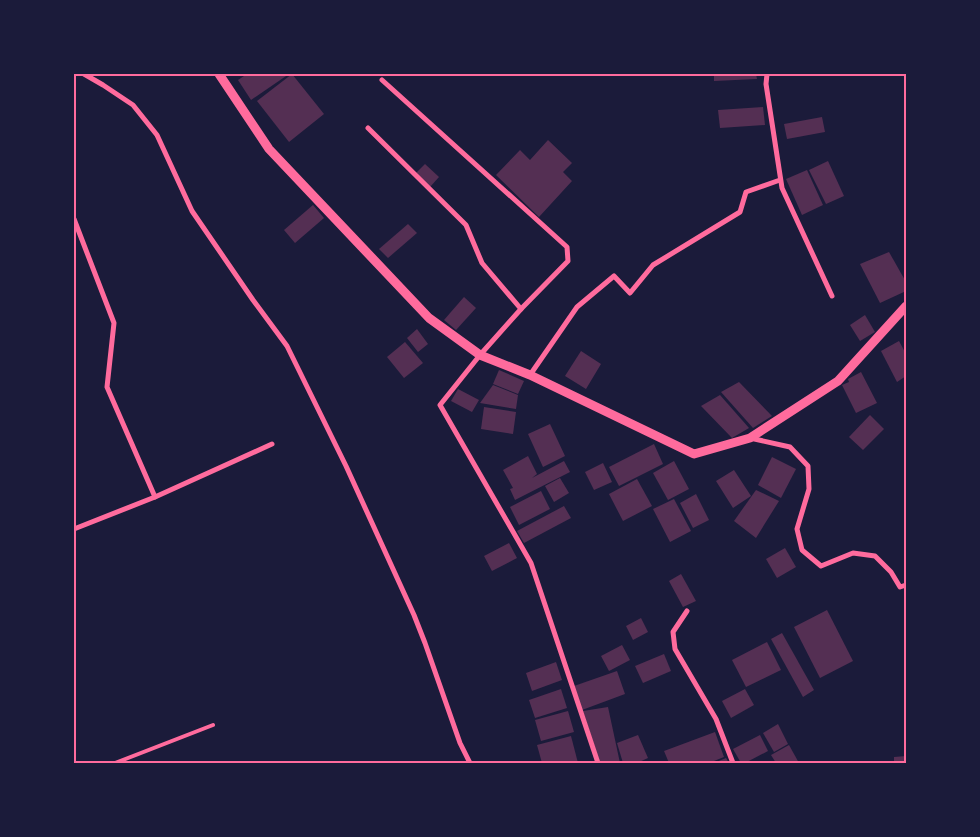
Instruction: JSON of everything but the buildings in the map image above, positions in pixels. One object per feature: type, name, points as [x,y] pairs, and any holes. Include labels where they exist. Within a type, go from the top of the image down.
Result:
[{"type":"street","points":[[84,74],[133,105],[157,135],[192,211],[287,346],[346,466],[414,615],[460,743],[470,763]]},
{"type":"street","points":[[219,74],[269,149],[429,318],[480,354],[530,375],[694,454],[750,438],[838,381],[906,306]]},
{"type":"street","points":[[768,74],[766,84],[782,188],[832,296]]},
{"type":"street","points":[[382,80],[566,247],[568,262],[480,354],[440,405],[531,563],[598,763]]},
{"type":"street","points":[[368,128],[466,225],[482,262],[521,309]]},
{"type":"street","points":[[530,375],[577,306],[614,276],[630,293],[653,265],[740,212],[746,192],[780,180]]},
{"type":"street","points":[[74,218],[114,323],[107,387],[155,497]]},
{"type":"street","points":[[750,438],[790,447],[808,466],[809,488],[797,529],[802,550],[821,566],[853,553],[875,556],[891,572],[900,587],[906,585]]},
{"type":"street","points":[[74,529],[155,497],[272,444]]},
{"type":"street","points":[[686,612],[673,632],[675,649],[716,719],[734,763]]},
{"type":"lane","points":[[115,763],[213,725]]}]
